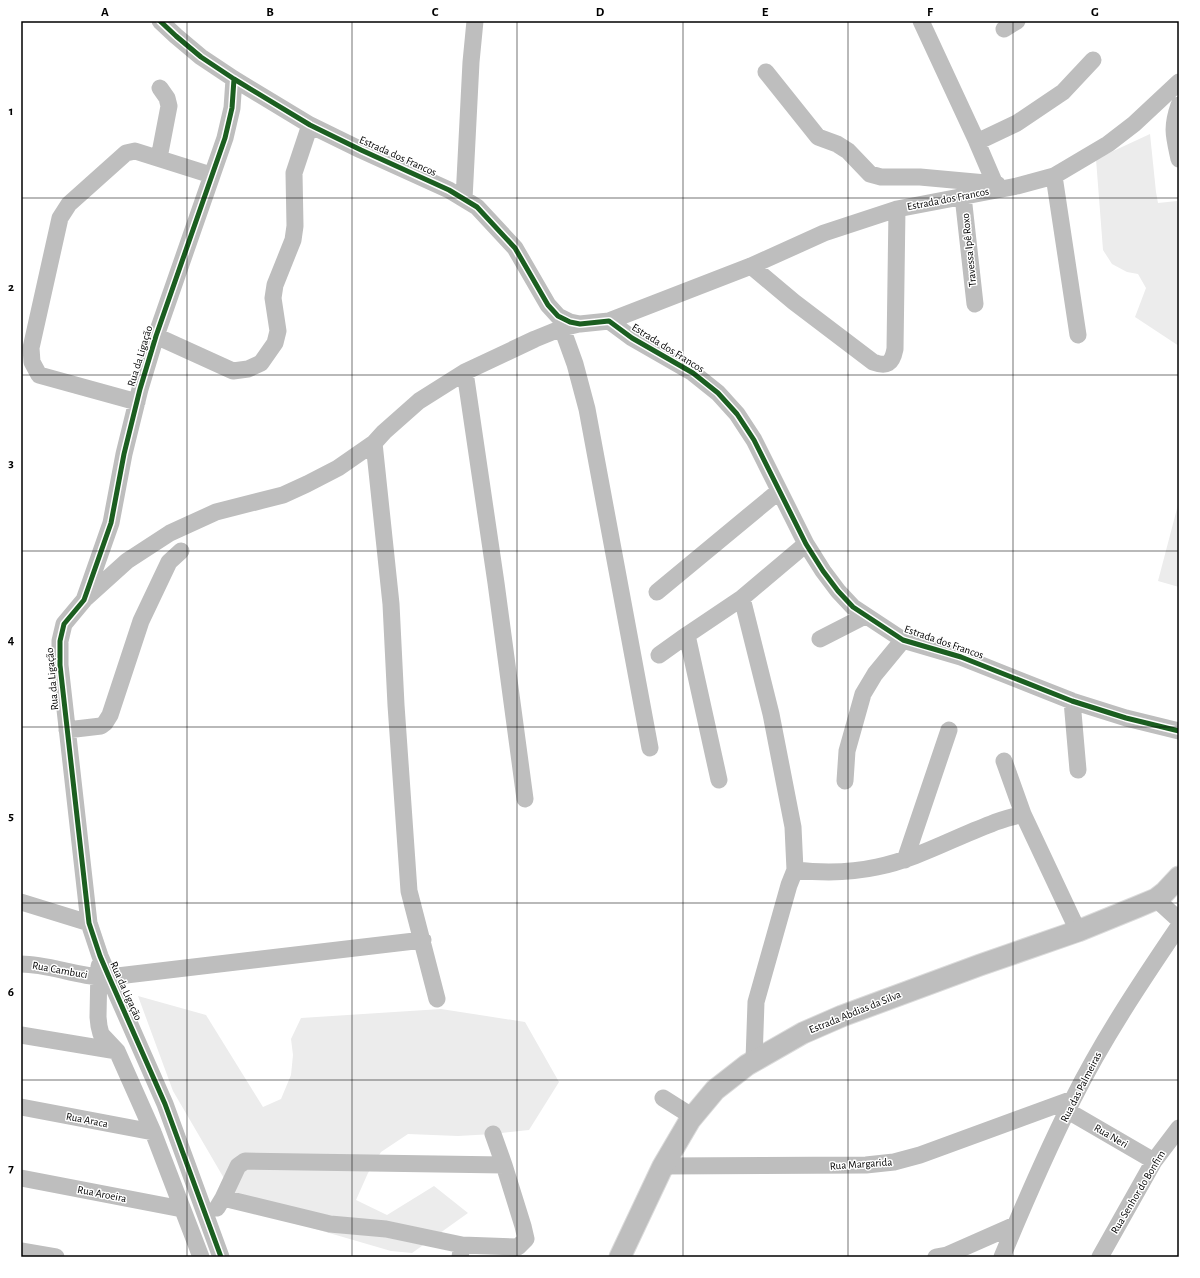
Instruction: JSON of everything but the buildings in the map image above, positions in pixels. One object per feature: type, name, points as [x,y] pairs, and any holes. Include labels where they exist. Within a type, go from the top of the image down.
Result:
[{"type":"main road","name":"Estrada Abdias da Silva","points":[[620,1257],[663,1166],[693,1117],[715,1090],[735,1073],[754,1060],[804,1033],[842,1016],[1138,908],[1166,892],[1179,877]]},
{"type":"street","name":"Estrada dos Francos","points":[[160,21],[202,57],[234,79],[310,125],[449,190],[477,207],[515,248],[548,305],[558,316],[570,322],[580,324],[609,321],[751,266],[824,232],[897,209],[1017,186],[1054,176],[1108,144],[1134,124],[1179,82]]},
{"type":"street","points":[[464,199],[471,62],[475,21]]},
{"type":"street","points":[[921,21],[995,184]]},
{"type":"street","points":[[979,146],[977,142],[1017,123],[1063,92],[1093,60]]},
{"type":"street","points":[[766,72],[818,136],[837,144],[848,152],[870,174],[881,177],[920,177],[1017,186]]},
{"type":"street","name":"Rua da Ligação","points":[[221,1257],[165,1104],[104,977],[100,956],[89,923],[60,665],[60,641],[64,624],[84,600],[111,524],[124,454],[137,402],[156,336],[225,138],[232,108],[234,79]]},
{"type":"street","points":[[159,158],[169,106],[167,98],[160,88]]},
{"type":"street","points":[[1179,105],[1173,125],[1173,134],[1179,159]]},
{"type":"street","points":[[156,336],[233,370],[248,369],[261,363],[275,343],[278,331],[273,298],[275,285],[293,240],[295,226],[294,173],[310,125]]},
{"type":"street","points":[[137,402],[39,375],[32,362],[31,348],[60,218],[69,204],[126,153],[136,151],[211,175]]},
{"type":"street","points":[[1054,176],[1078,335]]},
{"type":"street","name":"Travessa Ipê Roxo","points":[[963,196],[975,304]]},
{"type":"street","points":[[751,266],[794,302],[873,362],[881,365],[888,364],[893,358],[895,349],[897,209]]},
{"type":"street","name":"Estrada dos Francos","points":[[609,321],[632,338],[693,373],[718,393],[737,414],[754,440],[806,544],[823,571],[852,607],[903,640],[961,657],[1072,701],[1126,718],[1179,731]]},
{"type":"street","points":[[84,600],[127,561],[170,533],[216,512],[283,495],[308,484],[338,468],[374,443],[384,432],[420,401],[465,372],[535,339],[562,328],[580,324]]},
{"type":"street","points":[[562,328],[575,364],[587,409],[650,748]]},
{"type":"street","points":[[465,372],[496,583],[525,799]]},
{"type":"street","points":[[374,443],[391,604],[396,705],[409,891],[423,940],[437,999]]},
{"type":"street","points":[[657,592],[779,491]]},
{"type":"street","points":[[660,655],[687,634],[742,598],[806,544]]},
{"type":"street","points":[[67,730],[101,726],[105,723],[110,715],[141,621],[169,562],[181,551]]},
{"type":"street","points":[[742,598],[771,714],[783,772],[793,828],[795,870],[789,885],[756,1002],[754,1060]]},
{"type":"street","points":[[820,639],[865,616]]},
{"type":"street","points":[[687,634],[719,780]]},
{"type":"street","points":[[845,781],[848,751],[863,694],[875,674],[903,640]]},
{"type":"street","points":[[1072,701],[1078,770]]},
{"type":"street","points":[[905,860],[949,730]]},
{"type":"street","points":[[1004,761],[1023,814],[1078,931]]},
{"type":"street","points":[[795,870],[822,873],[877,868],[905,860],[993,823],[1023,814]]},
{"type":"street","points":[[1156,899],[1179,920]]},
{"type":"street","points":[[21,902],[89,923]]},
{"type":"street","name":"Rua das Palmeiras","points":[[1002,1257],[1015,1225],[1070,1105],[1099,1051],[1133,995],[1179,926]]},
{"type":"street","name":"Rua Cambuci","points":[[21,964],[49,966],[69,972],[104,977],[423,940]]},
{"type":"street","name":"Rua da Ligação","points":[[104,977],[99,1026],[101,1034],[116,1051],[153,1132],[201,1257]]},
{"type":"street","points":[[21,1035],[116,1051]]},
{"type":"street","points":[[663,1098],[693,1117]]},
{"type":"street","name":"Rua Neri","points":[[1070,1105],[1154,1161]]},
{"type":"street","name":"Rua Margarida","points":[[663,1166],[812,1167],[866,1165],[894,1162],[920,1155],[1070,1105]]},
{"type":"street","name":"Rua Araca","points":[[21,1107],[153,1132]]},
{"type":"street","name":"Rua Senhor do Bonfim","points":[[1100,1257],[1154,1161],[1179,1128]]},
{"type":"street","points":[[223,1198],[330,1224],[386,1229],[461,1251],[518,1247],[526,1239],[504,1164],[493,1134]]},
{"type":"street","points":[[209,1222],[223,1198],[238,1166],[245,1161],[504,1164]]},
{"type":"street","name":"Rua Aroeira","points":[[21,1178],[182,1210]]},
{"type":"street","points":[[936,1257],[947,1255],[1015,1225]]},
{"type":"street","points":[[21,1251],[56,1257]]},
{"type":"shaded area","points":[[1150,134],[1158,203],[1177,201],[1179,213],[1179,346],[1135,317],[1146,288],[1138,274],[1127,272],[1112,264],[1103,250],[1096,159]]},
{"type":"shaded area","points":[[1179,501],[1179,587],[1158,581]]},
{"type":"shaded area","points":[[138,996],[206,1015],[263,1107],[281,1099],[291,1075],[293,1055],[291,1039],[301,1018],[441,1009],[525,1022],[559,1082],[529,1130],[458,1136],[408,1134],[381,1152],[368,1173],[356,1200],[387,1215],[434,1186],[468,1213],[412,1253],[391,1251],[312,1228],[239,1204],[173,1091]]},
{"type":"cycle path","points":[[160,21],[201,57],[310,125],[449,190],[477,207],[515,248],[548,305],[558,316],[570,322],[580,324],[609,321],[632,338],[693,373],[718,393],[737,414],[754,440],[806,544],[823,571],[838,591],[853,607],[903,640],[961,657],[1072,701],[1126,718],[1179,731]]},
{"type":"cycle path","points":[[221,1257],[165,1104],[100,956],[89,923],[60,665],[60,641],[64,624],[84,600],[111,523],[124,454],[140,389],[156,336],[225,138],[232,108],[234,79]]}]
